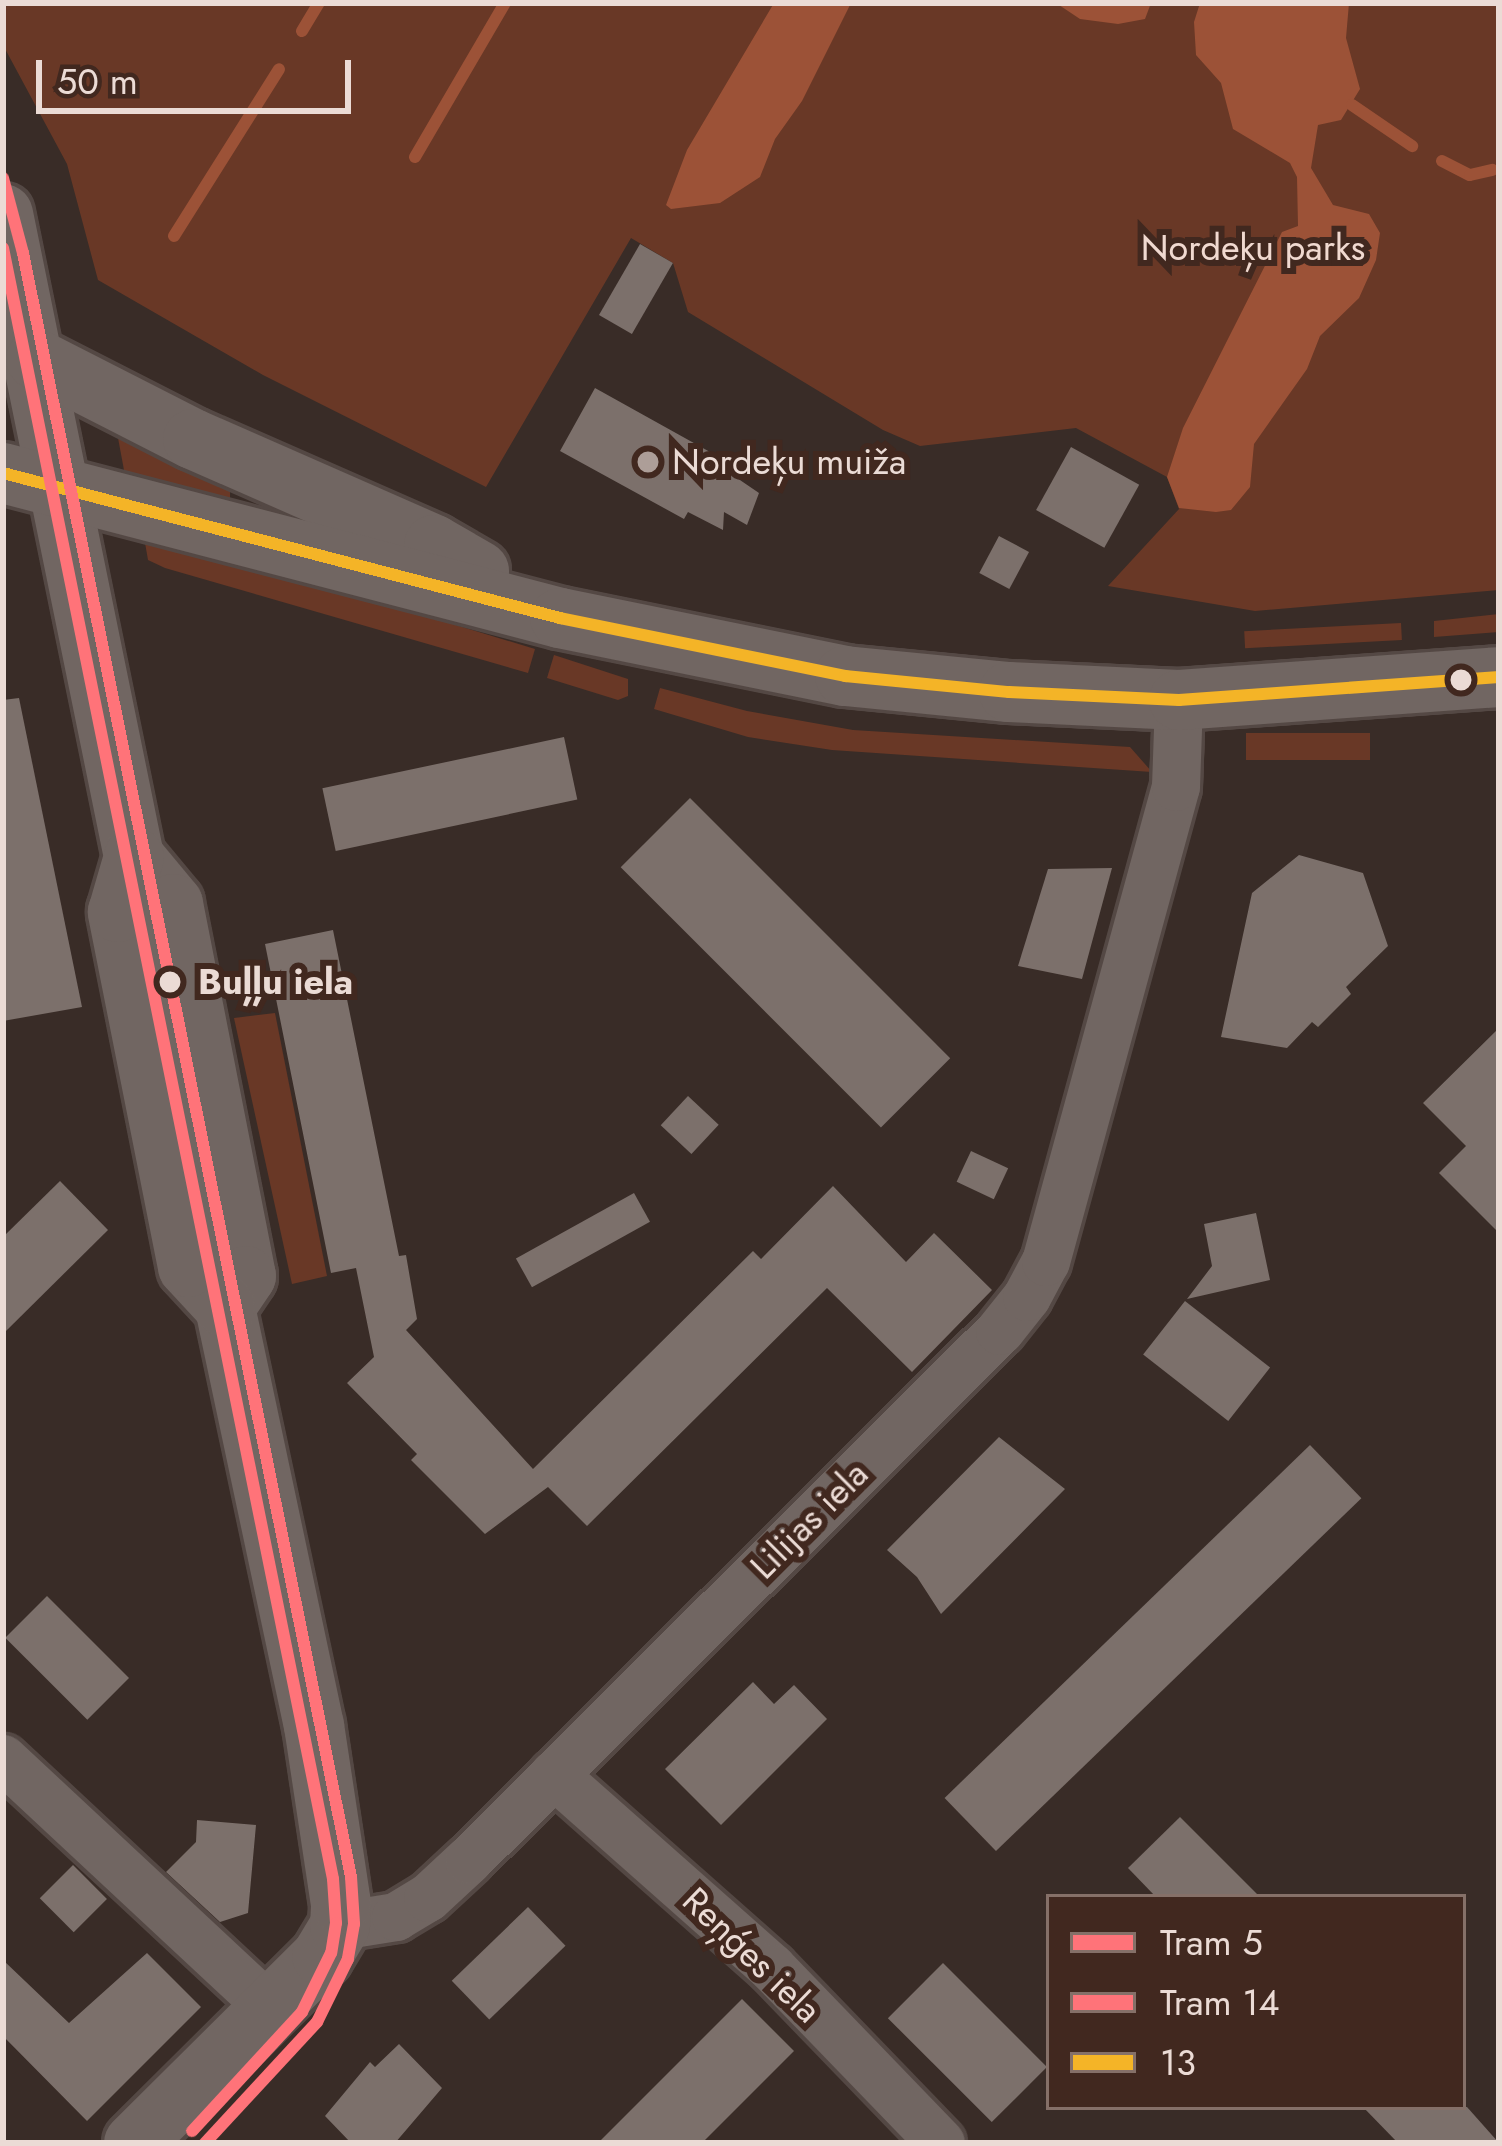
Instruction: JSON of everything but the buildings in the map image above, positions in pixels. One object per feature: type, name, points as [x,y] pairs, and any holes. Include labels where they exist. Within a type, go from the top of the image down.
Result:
[{"type":"street","points":[[3,214],[35,359],[31,481],[134,857],[118,912],[188,1267],[225,1307],[327,1796],[340,1926],[322,1956],[134,2143]]},
{"type":"street","points":[[35,359],[193,439],[434,545],[560,618]]},
{"type":"street","points":[[31,481],[560,618],[844,676],[1010,692],[1179,700],[1499,677]]},
{"type":"street","name":"Lilijas iela","points":[[340,1926],[396,1917],[428,1898],[1000,1331],[1027,1298],[1046,1262],[1176,787],[1179,700]]},
{"type":"street","points":[[3,1759],[270,2008]]},
{"type":"street","name":"Reņģes iela","points":[[554,1775],[772,1968],[941,2143]]},
{"type":"green space","name":"Nordeķu parks","points":[[3,3],[1499,3],[1499,590],[1255,611],[1108,586],[1179,509],[1167,477],[1076,428],[920,446],[883,430],[688,312],[673,263],[631,238],[486,487],[263,375],[98,280],[67,164],[3,45]]},
{"type":"green space","points":[[116,427],[230,486],[230,503],[126,481]]},
{"type":"green space","points":[[157,534],[535,649],[528,673],[165,568],[148,560],[144,537]]},
{"type":"green space","points":[[1499,614],[1499,632],[1434,637],[1434,621]]},
{"type":"green space","points":[[1401,623],[1402,640],[1245,648],[1244,631]]},
{"type":"green space","points":[[554,655],[628,679],[628,696],[618,700],[547,678]]},
{"type":"green space","points":[[660,688],[747,711],[853,730],[1130,747],[1152,772],[832,750],[748,737],[654,709]]},
{"type":"green space","points":[[1246,733],[1370,733],[1370,760],[1246,760]]},
{"type":"green space","points":[[275,1013],[327,1276],[292,1284],[234,1018]]},
{"type":"shaded area","points":[[774,3],[851,3],[802,101],[775,139],[760,177],[720,203],[671,209],[666,205],[687,150]]},
{"type":"shaded area","points":[[1056,3],[1151,3],[1145,19],[1118,24],[1080,19]]},
{"type":"shaded area","points":[[1200,3],[1349,3],[1346,38],[1360,89],[1341,120],[1318,125],[1311,168],[1333,205],[1369,214],[1380,233],[1376,260],[1359,298],[1320,336],[1307,369],[1254,444],[1250,487],[1231,510],[1216,512],[1179,508],[1167,477],[1183,428],[1282,232],[1298,226],[1297,177],[1290,163],[1233,129],[1221,83],[1196,55],[1194,22]]},
{"type":"waterway","points":[[302,31],[319,3]]},
{"type":"waterway","points":[[415,157],[505,3]]},
{"type":"waterway","points":[[174,236],[279,69]]},
{"type":"waterway","points":[[1352,105],[1412,146]]},
{"type":"waterway","points":[[1442,161],[1470,175],[1492,170]]},
{"type":"tram line","name":"5","points":[[3,178],[23,253],[351,1877],[354,1924],[348,1959],[317,2022],[205,2143]]},
{"type":"tram line","name":"14","points":[[3,248],[333,1879],[336,1923],[331,1953],[302,2012],[192,2131]]},
{"type":"transit line","name":"13","points":[[3,473],[560,618],[845,676],[1009,692],[1179,700],[1499,677]]},
{"type":"place","name":"Nordeķu muiža","points":[[648,462]]},
{"type":"place","name":"Buļļu iela","points":[[170,982]]}]
